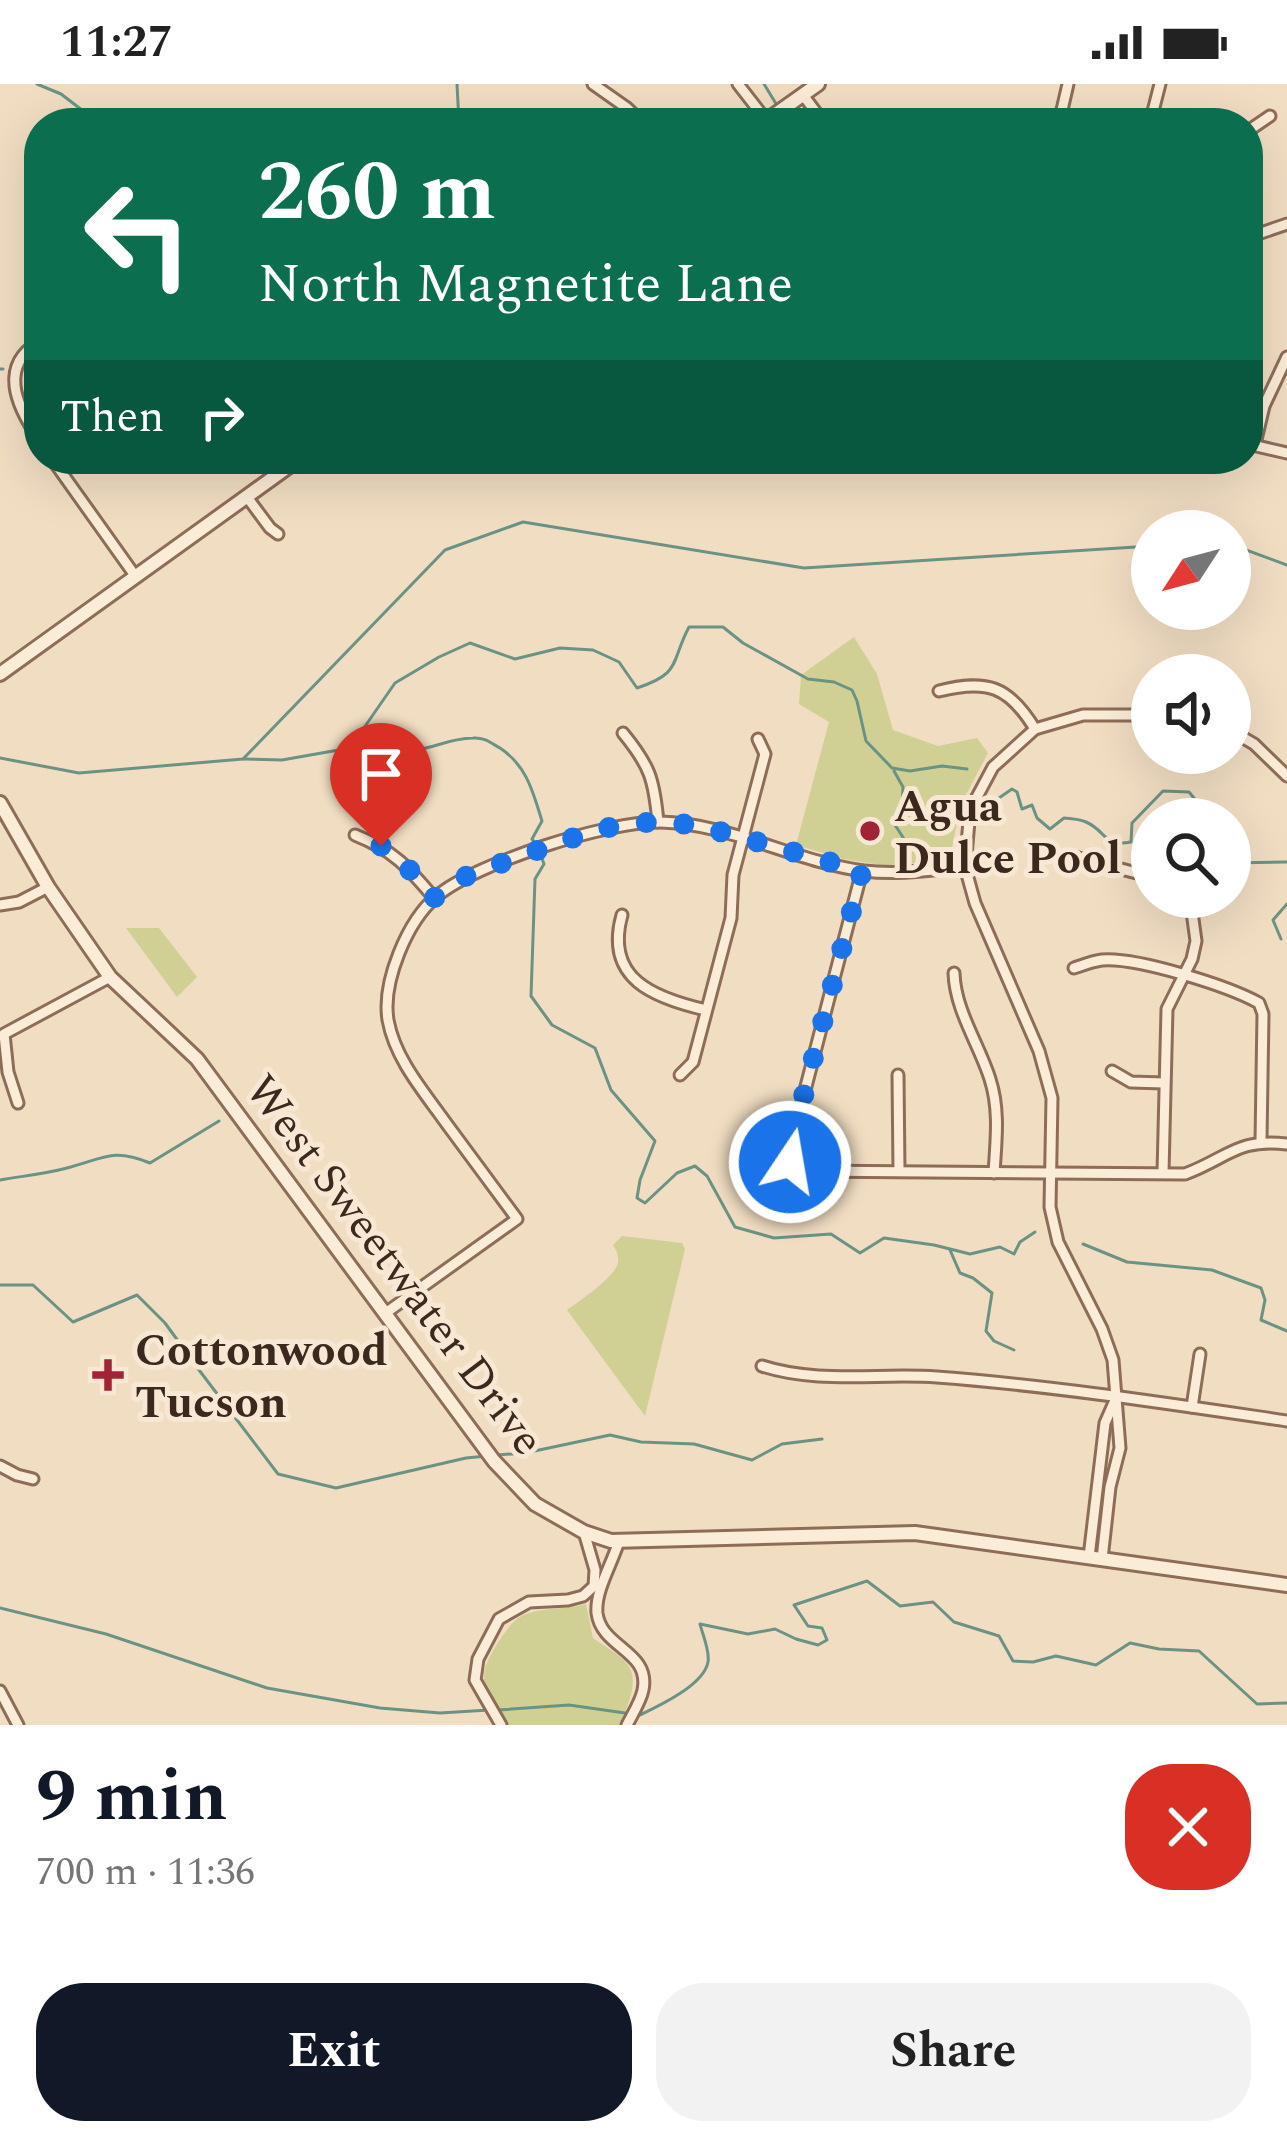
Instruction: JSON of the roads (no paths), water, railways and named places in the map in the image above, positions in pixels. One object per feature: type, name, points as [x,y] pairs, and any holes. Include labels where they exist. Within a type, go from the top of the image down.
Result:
[{"type":"street","points":[[592,84],[627,108]]},
{"type":"street","points":[[784,108],[818,84]]},
{"type":"street","points":[[803,94],[813,108]]},
{"type":"street","points":[[1263,121],[1270,116]]},
{"type":"street","points":[[24,348],[15,352],[4,377],[8,398],[24,420]]},
{"type":"street","points":[[1263,409],[1287,357]]},
{"type":"street","points":[[63,474],[136,577]]},
{"type":"street","points":[[0,674],[278,474]]},
{"type":"street","points":[[247,497],[278,534]]},
{"type":"street","points":[[939,691],[967,684],[1003,692],[1022,708],[1035,729]]},
{"type":"street","points":[[1096,1558],[1120,1448],[1113,1360],[1058,1242],[1050,1208],[1052,1098],[1044,1066],[964,867],[970,810],[993,767],[1035,729],[1083,715],[1131,715]]},
{"type":"street","points":[[623,734],[644,759],[655,787],[658,821]]},
{"type":"street","points":[[680,1075],[693,1062],[730,918],[733,875],[765,754],[758,739]]},
{"type":"street","points":[[1251,742],[1286,772]]},
{"type":"street","name":"West Sweetwater Drive","points":[[0,803],[48,887],[110,977],[197,1059],[494,1461],[535,1504],[584,1532],[611,1541],[915,1533],[1287,1585]]},
{"type":"street","points":[[386,1312],[517,1219],[409,1072],[388,1020],[392,974],[413,923],[434,898],[468,875],[598,829],[658,821],[700,826],[862,871],[964,867]]},
{"type":"street","points":[[355,835],[402,861],[434,898]]},
{"type":"street","points":[[1071,856],[1131,872]]},
{"type":"street","points":[[862,871],[790,1148],[790,1167],[807,1171],[1185,1174],[1233,1149],[1261,1141],[1287,1144]]},
{"type":"street","points":[[0,905],[19,902],[48,887]]},
{"type":"street","points":[[622,915],[616,935],[620,955],[636,982],[669,1002],[706,1010]]},
{"type":"street","points":[[1162,1174],[1167,1009],[1192,959],[1196,941],[1193,918]]},
{"type":"street","points":[[1074,968],[1103,960],[1130,962],[1183,975],[1259,1003],[1263,1009],[1261,1141]]},
{"type":"street","points":[[954,973],[955,990],[992,1085],[998,1121],[994,1173]]},
{"type":"street","points":[[392,974],[408,977]]},
{"type":"street","points":[[18,1103],[8,1072],[4,1034],[110,977]]},
{"type":"street","points":[[1112,1071],[1131,1082],[1164,1083]]},
{"type":"street","points":[[898,1075],[899,1171]]},
{"type":"street","points":[[1192,1407],[1200,1354]]},
{"type":"street","points":[[762,1366],[786,1374],[935,1377],[1287,1421]]},
{"type":"street","points":[[1096,1558],[1105,1423],[1116,1398]]},
{"type":"street","points":[[0,1466],[33,1479]]},
{"type":"street","points":[[501,1725],[475,1679],[478,1659],[499,1619],[529,1602],[568,1600],[594,1586],[595,1570],[584,1532]]},
{"type":"street","points":[[619,1541],[596,1610],[601,1629],[631,1652],[641,1670],[643,1690],[627,1725]]},
{"type":"street","points":[[0,1691],[18,1725]]},
{"type":"waterway","points":[[37,84],[79,108]]},
{"type":"waterway","points":[[457,84],[458,108]]},
{"type":"waterway","points":[[764,84],[778,107]]},
{"type":"waterway","points":[[0,758],[79,773],[243,759],[445,550],[523,522],[804,568],[1131,547]]},
{"type":"waterway","points":[[1251,552],[1287,565]]},
{"type":"waterway","points":[[243,759],[282,760],[350,748],[395,683],[470,643],[515,659],[560,648],[593,650],[619,662],[637,688],[668,672],[689,627],[723,627],[808,679],[852,690],[866,741],[892,768],[967,769]]},
{"type":"waterway","points":[[350,748],[380,741],[407,750],[459,739],[490,742],[509,755],[528,780],[542,821],[532,839],[536,844]]},
{"type":"waterway","points":[[894,771],[903,787],[902,811],[894,817],[895,825],[910,848]]},
{"type":"waterway","points":[[999,798],[1012,789],[1017,792],[1022,809],[1032,805],[1037,818],[1050,829],[1064,818],[1078,820],[1110,840],[1131,842]]},
{"type":"waterway","points":[[1156,798],[1163,791],[1189,792],[1194,798]]},
{"type":"waterway","points":[[540,853],[544,864],[535,879],[531,996],[552,1025],[595,1048],[611,1090],[655,1141],[637,1198],[645,1203],[677,1173],[695,1166],[707,1176],[735,1227],[774,1238],[831,1234],[860,1253],[884,1238],[970,1254],[1000,1247],[1014,1254],[1020,1242],[1035,1232]]},
{"type":"waterway","points":[[1251,863],[1287,862]]},
{"type":"waterway","points":[[1281,939],[1273,920],[1287,904]]},
{"type":"waterway","points":[[0,1180],[108,1156],[150,1163],[219,1121]]},
{"type":"waterway","points":[[1083,1244],[1127,1262],[1212,1270],[1261,1288],[1265,1300],[1261,1320],[1287,1331]]},
{"type":"waterway","points":[[950,1250],[960,1273],[992,1293],[986,1331],[994,1341],[1014,1350]]},
{"type":"waterway","points":[[0,1285],[33,1285],[73,1322],[137,1295],[192,1360]]},
{"type":"waterway","points":[[196,1366],[278,1474],[336,1488],[487,1456]]},
{"type":"waterway","points":[[497,1455],[610,1435],[641,1442],[694,1444],[752,1460],[782,1444],[822,1439]]},
{"type":"waterway","points":[[640,1715],[680,1694],[705,1671],[708,1653],[700,1624],[748,1634],[775,1629],[818,1645],[827,1640],[822,1628],[808,1626],[794,1605],[867,1581],[900,1606],[933,1602],[954,1622],[999,1636],[1013,1661],[1056,1656],[1096,1665],[1130,1643],[1199,1651],[1257,1704],[1287,1703]]},
{"type":"waterway","points":[[0,1608],[106,1634],[267,1688],[380,1708],[440,1713],[489,1710]]},
{"type":"waterway","points":[[498,1710],[569,1705],[632,1714]]},
{"type":"place","name":"Agua Dulce Pool","points":[[870,831]]},
{"type":"place","name":"Cottonwood Tucson","points":[[108,1375]]}]
